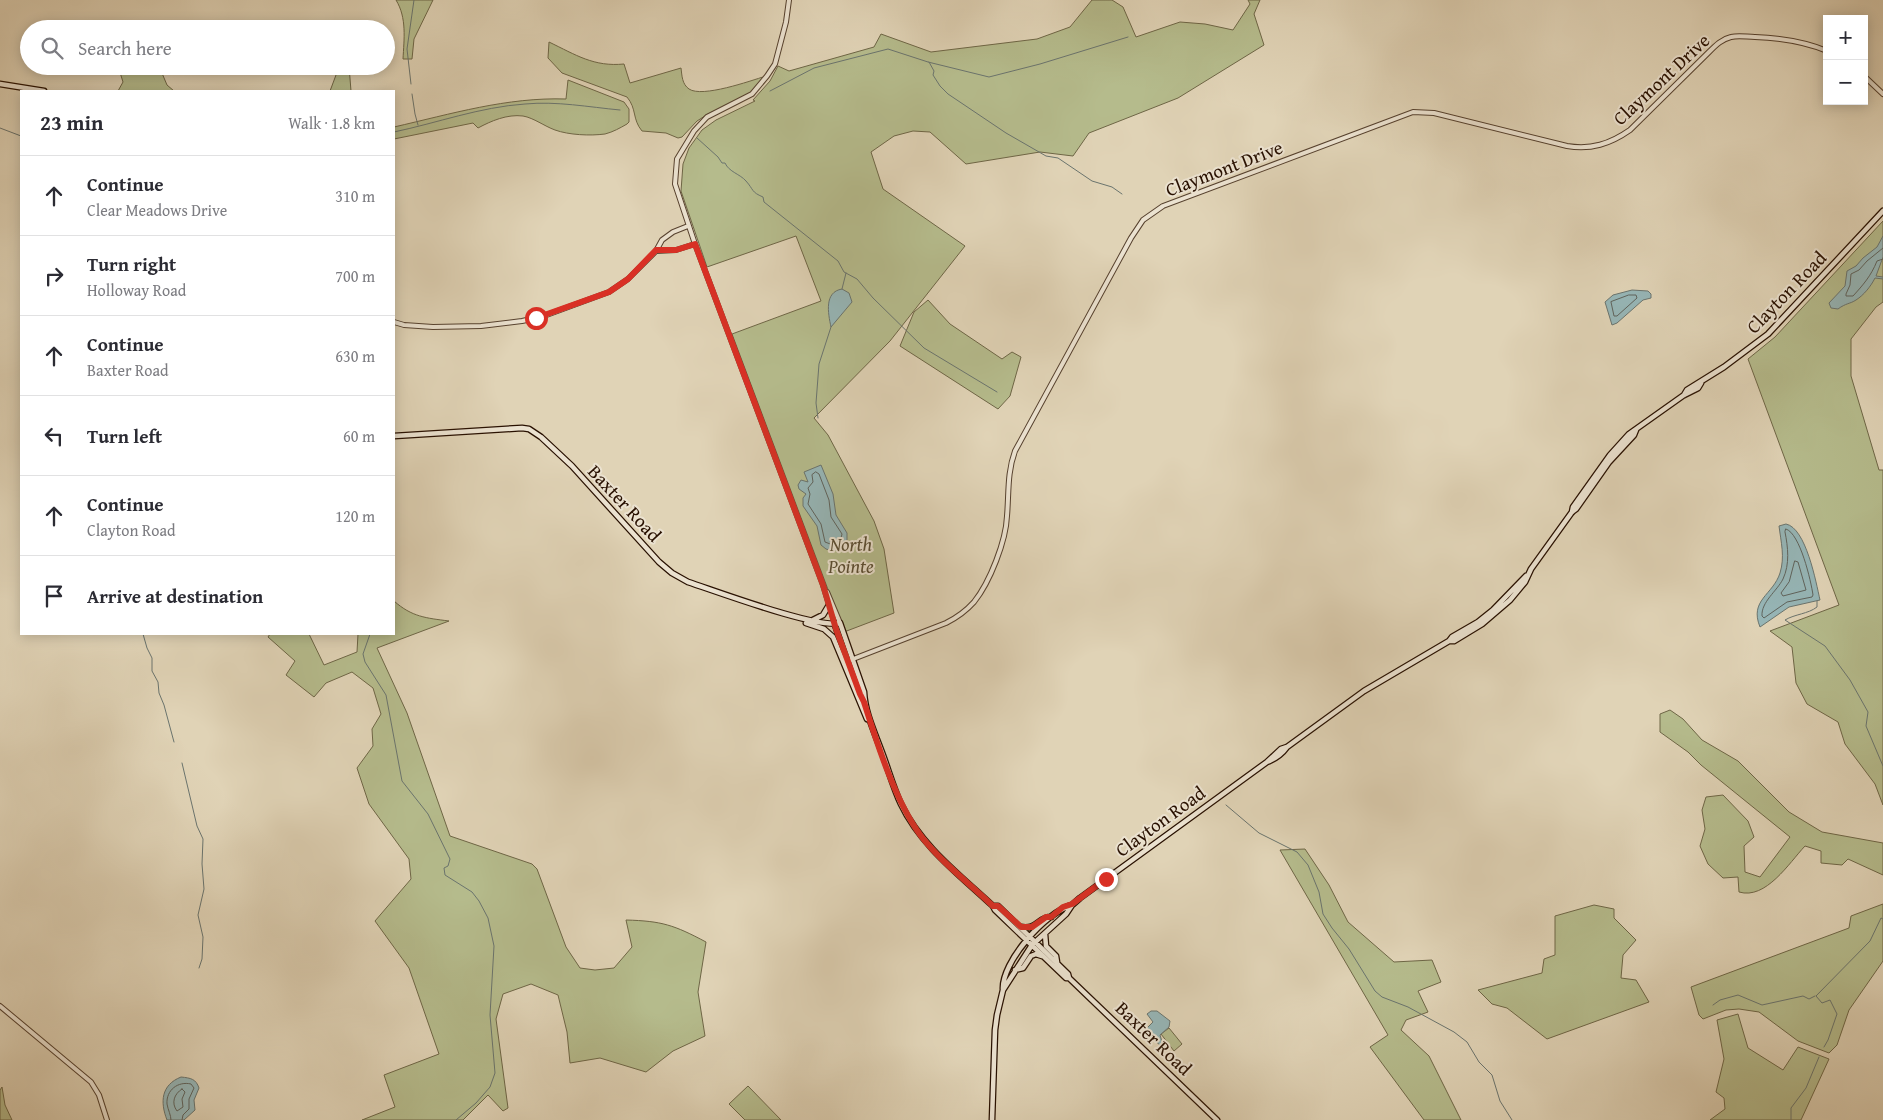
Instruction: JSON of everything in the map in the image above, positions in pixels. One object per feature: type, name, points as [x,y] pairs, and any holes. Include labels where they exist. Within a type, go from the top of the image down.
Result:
[{"type":"main road","points":[[0,84],[40,90]]},
{"type":"main road","name":"Clayton Road","points":[[992,1120],[995,1030],[1003,981],[1020,949],[1051,917],[1063,907],[1072,904],[1267,762],[1270,757],[1287,747],[1364,691],[1449,641],[1452,637],[1478,622],[1493,610],[1526,576],[1572,512],[1573,506],[1610,455],[1628,434],[1684,396],[1687,390],[1695,384],[1701,383],[1768,334],[1883,211]]},
{"type":"main road","name":"Baxter Road","points":[[395,436],[529,429],[541,437],[572,466],[672,573],[688,582],[810,621],[837,624],[860,694],[902,804],[914,826],[939,856],[995,910],[1057,962],[1068,974],[1069,978]]},
{"type":"main road","points":[[810,621],[821,618],[826,613],[829,605]]},
{"type":"main road","points":[[782,612],[824,629],[833,636],[868,721],[871,722]]},
{"type":"main road","name":"Clayton Road","points":[[1003,990],[1034,943],[1066,914],[1072,904]]},
{"type":"main road","name":"Baxter Road","points":[[993,906],[998,906],[1021,927],[1030,939]]},
{"type":"main road","points":[[1021,927],[1032,927],[1046,917],[1051,917]]},
{"type":"main road","points":[[1045,934],[1046,946],[1056,956],[1057,962]]},
{"type":"main road","name":"Baxter Road","points":[[1034,943],[1044,957],[1066,978],[1069,978],[1217,1120]]},
{"type":"main road","points":[[1015,970],[1023,968],[1031,956],[1036,954],[1044,957]]},
{"type":"street","points":[[789,0],[786,22],[775,64],[764,82],[746,99],[707,117],[689,136],[677,159],[675,184],[688,226],[837,624]]},
{"type":"street","name":"Claymont Drive","points":[[850,660],[939,627],[959,616],[974,602],[991,572],[1004,536],[1007,518],[1008,472],[1014,451],[1131,238],[1143,220],[1163,206],[1413,112],[1434,113],[1567,146],[1587,148],[1599,146],[1616,139],[1630,130],[1709,52],[1726,39],[1737,36],[1776,37],[1823,50]]},
{"type":"street","points":[[1868,80],[1883,94]]},
{"type":"street","points":[[395,322],[404,325],[433,327],[481,326],[536,318],[609,292],[628,279],[656,250],[662,240],[673,232],[688,226]]},
{"type":"street","points":[[656,250],[676,250],[695,244]]},
{"type":"street","points":[[823,585],[831,601],[837,624]]},
{"type":"street","points":[[0,1006],[91,1082],[99,1095],[107,1120]]},
{"type":"green space","points":[[396,0],[433,0],[414,39],[412,59],[403,59],[403,21],[400,7]]},
{"type":"green space","name":"North Pointe","points":[[1092,0],[1112,0],[1123,7],[1136,37],[1180,22],[1205,24],[1233,30],[1250,4],[1248,0],[1260,0],[1254,14],[1264,45],[1178,98],[1089,133],[1073,156],[1040,152],[966,164],[930,132],[913,131],[894,136],[871,152],[883,189],[965,246],[890,341],[814,418],[828,435],[874,521],[884,549],[894,613],[844,632],[732,334],[821,301],[796,236],[707,267],[681,191],[683,164],[689,148],[702,130],[716,120],[755,101],[753,100],[770,81],[778,66],[789,71],[874,47],[881,34],[931,52],[1037,39],[1070,27]]},
{"type":"green space","points":[[549,42],[594,62],[624,64],[630,83],[681,68],[685,85],[695,91],[726,88],[766,76],[748,95],[708,114],[697,121],[682,137],[678,138],[666,133],[642,131],[627,97],[562,73],[548,58]]},
{"type":"green space","points":[[121,75],[163,75],[167,85],[173,90],[119,90],[123,82]]},
{"type":"green space","points":[[336,75],[350,75],[351,90],[330,90]]},
{"type":"green space","points":[[568,80],[624,102],[629,109],[629,122],[605,134],[580,135],[555,130],[527,117],[511,116],[478,128],[473,123],[395,139],[395,127],[458,112],[522,101],[566,99]]},
{"type":"green space","points":[[1883,221],[1883,302],[1876,307],[1851,339],[1851,376],[1879,470],[1883,470],[1883,805],[1875,784],[1845,744],[1838,722],[1807,704],[1796,683],[1792,647],[1770,631],[1839,605],[1748,359],[1775,337]]},
{"type":"green space","points":[[928,300],[950,324],[1002,359],[1012,352],[1021,357],[1010,396],[998,409],[900,346],[914,312]]},
{"type":"green space","points":[[395,602],[413,614],[449,621],[377,648],[407,713],[450,836],[532,864],[537,869],[566,947],[580,968],[595,970],[614,968],[632,947],[626,920],[649,921],[668,925],[706,942],[698,992],[705,1036],[673,1051],[646,1072],[600,1058],[570,1063],[567,1032],[558,995],[531,984],[503,994],[496,1019],[508,1108],[503,1111],[488,1095],[463,1120],[362,1120],[395,1107],[384,1075],[439,1054],[409,968],[375,921],[411,879],[409,859],[369,804],[357,768],[373,746],[372,729],[381,714],[373,688],[352,672],[326,683],[314,697],[286,675],[295,661],[268,637],[269,635],[309,635],[324,665],[357,652],[358,635],[395,635]]},
{"type":"green space","points":[[1670,710],[1683,719],[1702,740],[1738,761],[1789,812],[1822,832],[1883,843],[1883,875],[1848,859],[1842,865],[1821,863],[1821,851],[1805,846],[1768,885],[1758,891],[1749,893],[1739,892],[1738,877],[1723,878],[1708,864],[1700,846],[1705,829],[1702,810],[1706,797],[1723,795],[1748,821],[1754,837],[1744,846],[1745,872],[1760,877],[1790,837],[1701,765],[1688,752],[1660,732],[1660,714]]},
{"type":"green space","points":[[1305,849],[1329,885],[1348,922],[1394,962],[1432,960],[1441,982],[1418,991],[1428,1012],[1406,1020],[1401,1030],[1429,1056],[1461,1120],[1424,1120],[1370,1047],[1388,1035],[1280,850]]},
{"type":"green space","points":[[1883,904],[1883,961],[1849,1010],[1837,1045],[1829,1053],[1798,1041],[1759,1012],[1739,1009],[1726,1010],[1703,1019],[1699,1015],[1691,987],[1849,928],[1851,916]]},
{"type":"green space","points":[[1594,905],[1614,909],[1614,918],[1636,940],[1623,955],[1621,978],[1636,980],[1649,1002],[1547,1039],[1507,1008],[1492,1004],[1478,990],[1542,973],[1544,959],[1555,955],[1555,916]]},
{"type":"green space","points":[[1738,1014],[1748,1048],[1783,1070],[1798,1047],[1829,1059],[1801,1120],[1710,1120],[1725,1109],[1724,1098],[1716,1092],[1724,1059],[1717,1020]]},
{"type":"green space","points":[[1169,1028],[1182,1044],[1174,1051],[1161,1034]]},
{"type":"green space","points":[[748,1086],[781,1120],[745,1120],[729,1104]]},
{"type":"green space","points":[[2,1087],[5,1105],[12,1120],[0,1120],[0,1090]]},
{"type":"water","points":[[1883,236],[1883,257],[1876,276],[1883,277],[1883,279],[1875,278],[1864,293],[1854,301],[1838,309],[1831,308],[1829,303],[1845,286],[1847,271],[1856,266],[1877,247]]},
{"type":"water","points":[[842,289],[849,293],[852,302],[831,327],[828,310],[830,299],[832,294]]},
{"type":"water","points":[[1632,290],[1648,291],[1651,294],[1651,298],[1643,300],[1617,323],[1612,325],[1605,302],[1613,295]]},
{"type":"water","points":[[821,465],[833,494],[836,515],[847,533],[847,540],[841,548],[833,551],[821,545],[817,526],[803,506],[803,498],[806,494],[799,489],[798,485],[801,480],[808,482],[804,472]]},
{"type":"water","points":[[1786,524],[1799,535],[1804,545],[1813,569],[1820,600],[1789,607],[1760,627],[1757,618],[1760,604],[1777,581],[1780,573],[1782,544],[1779,526]]},
{"type":"water","points":[[1151,1011],[1157,1011],[1170,1021],[1169,1027],[1160,1035],[1163,1045],[1161,1046],[1144,1031],[1153,1022],[1147,1014]]},
{"type":"water","points":[[181,1077],[193,1080],[198,1085],[199,1088],[194,1100],[195,1110],[184,1120],[167,1120],[163,1107],[164,1095],[169,1085]]},
{"type":"waterway","points":[[411,84],[407,49],[414,0]]},
{"type":"waterway","points":[[770,91],[814,68],[888,49],[928,62],[989,77],[1040,64],[1128,37]]},
{"type":"waterway","points":[[929,62],[934,71],[933,75],[948,94],[1006,133],[1046,156],[1058,158],[1092,181],[1112,187],[1122,194]]},
{"type":"waterway","points":[[412,94],[418,125]]},
{"type":"waterway","points":[[395,132],[492,108],[525,104],[561,104],[620,110]]},
{"type":"waterway","points":[[0,128],[20,136]]},
{"type":"waterway","points":[[697,138],[722,163],[725,163],[729,169],[744,179],[754,192],[763,197],[764,202],[838,261],[844,272],[857,279],[873,298],[924,348],[997,392]]},
{"type":"waterway","points":[[842,289],[846,273]]},
{"type":"waterway","points":[[818,418],[816,403],[819,364],[831,327]]},
{"type":"waterway","points":[[1817,601],[1817,607],[1785,620],[1825,646],[1850,680],[1868,712],[1866,726],[1883,766]]},
{"type":"waterway","points":[[143,635],[152,658],[152,671],[158,682],[159,693],[174,742]]},
{"type":"waterway","points":[[370,635],[363,654],[365,662],[386,695],[402,781],[428,814],[450,859],[448,866],[444,868],[445,875],[472,892],[479,901],[488,918],[494,946],[490,1015],[495,1073],[490,1087],[476,1103],[456,1120]]},
{"type":"waterway","points":[[182,763],[197,826],[203,839],[204,889],[198,915],[203,937],[202,959],[199,968]]},
{"type":"waterway","points":[[1226,805],[1259,833],[1297,852],[1308,865],[1319,892],[1323,914],[1349,949],[1375,991],[1382,997],[1408,1007],[1454,1032],[1467,1042],[1479,1062],[1492,1075],[1500,1101],[1512,1120]]},
{"type":"waterway","points":[[1824,1047],[1837,1014],[1830,1000],[1822,1003],[1816,996],[1870,941],[1881,918],[1883,919]]},
{"type":"waterway","points":[[1713,1005],[1720,1000],[1738,995],[1762,1005],[1803,996],[1809,999],[1815,996]]},
{"type":"waterway","points":[[1791,1120],[1791,1108],[1806,1088],[1819,1057]]},
{"type":"route","points":[[536,318],[609,292],[628,279],[656,250],[676,250],[695,244],[823,585],[836,629],[860,694],[902,804],[914,826],[939,856],[993,906],[998,906],[1021,927],[1032,927],[1046,917],[1051,917],[1106,879]]}]
